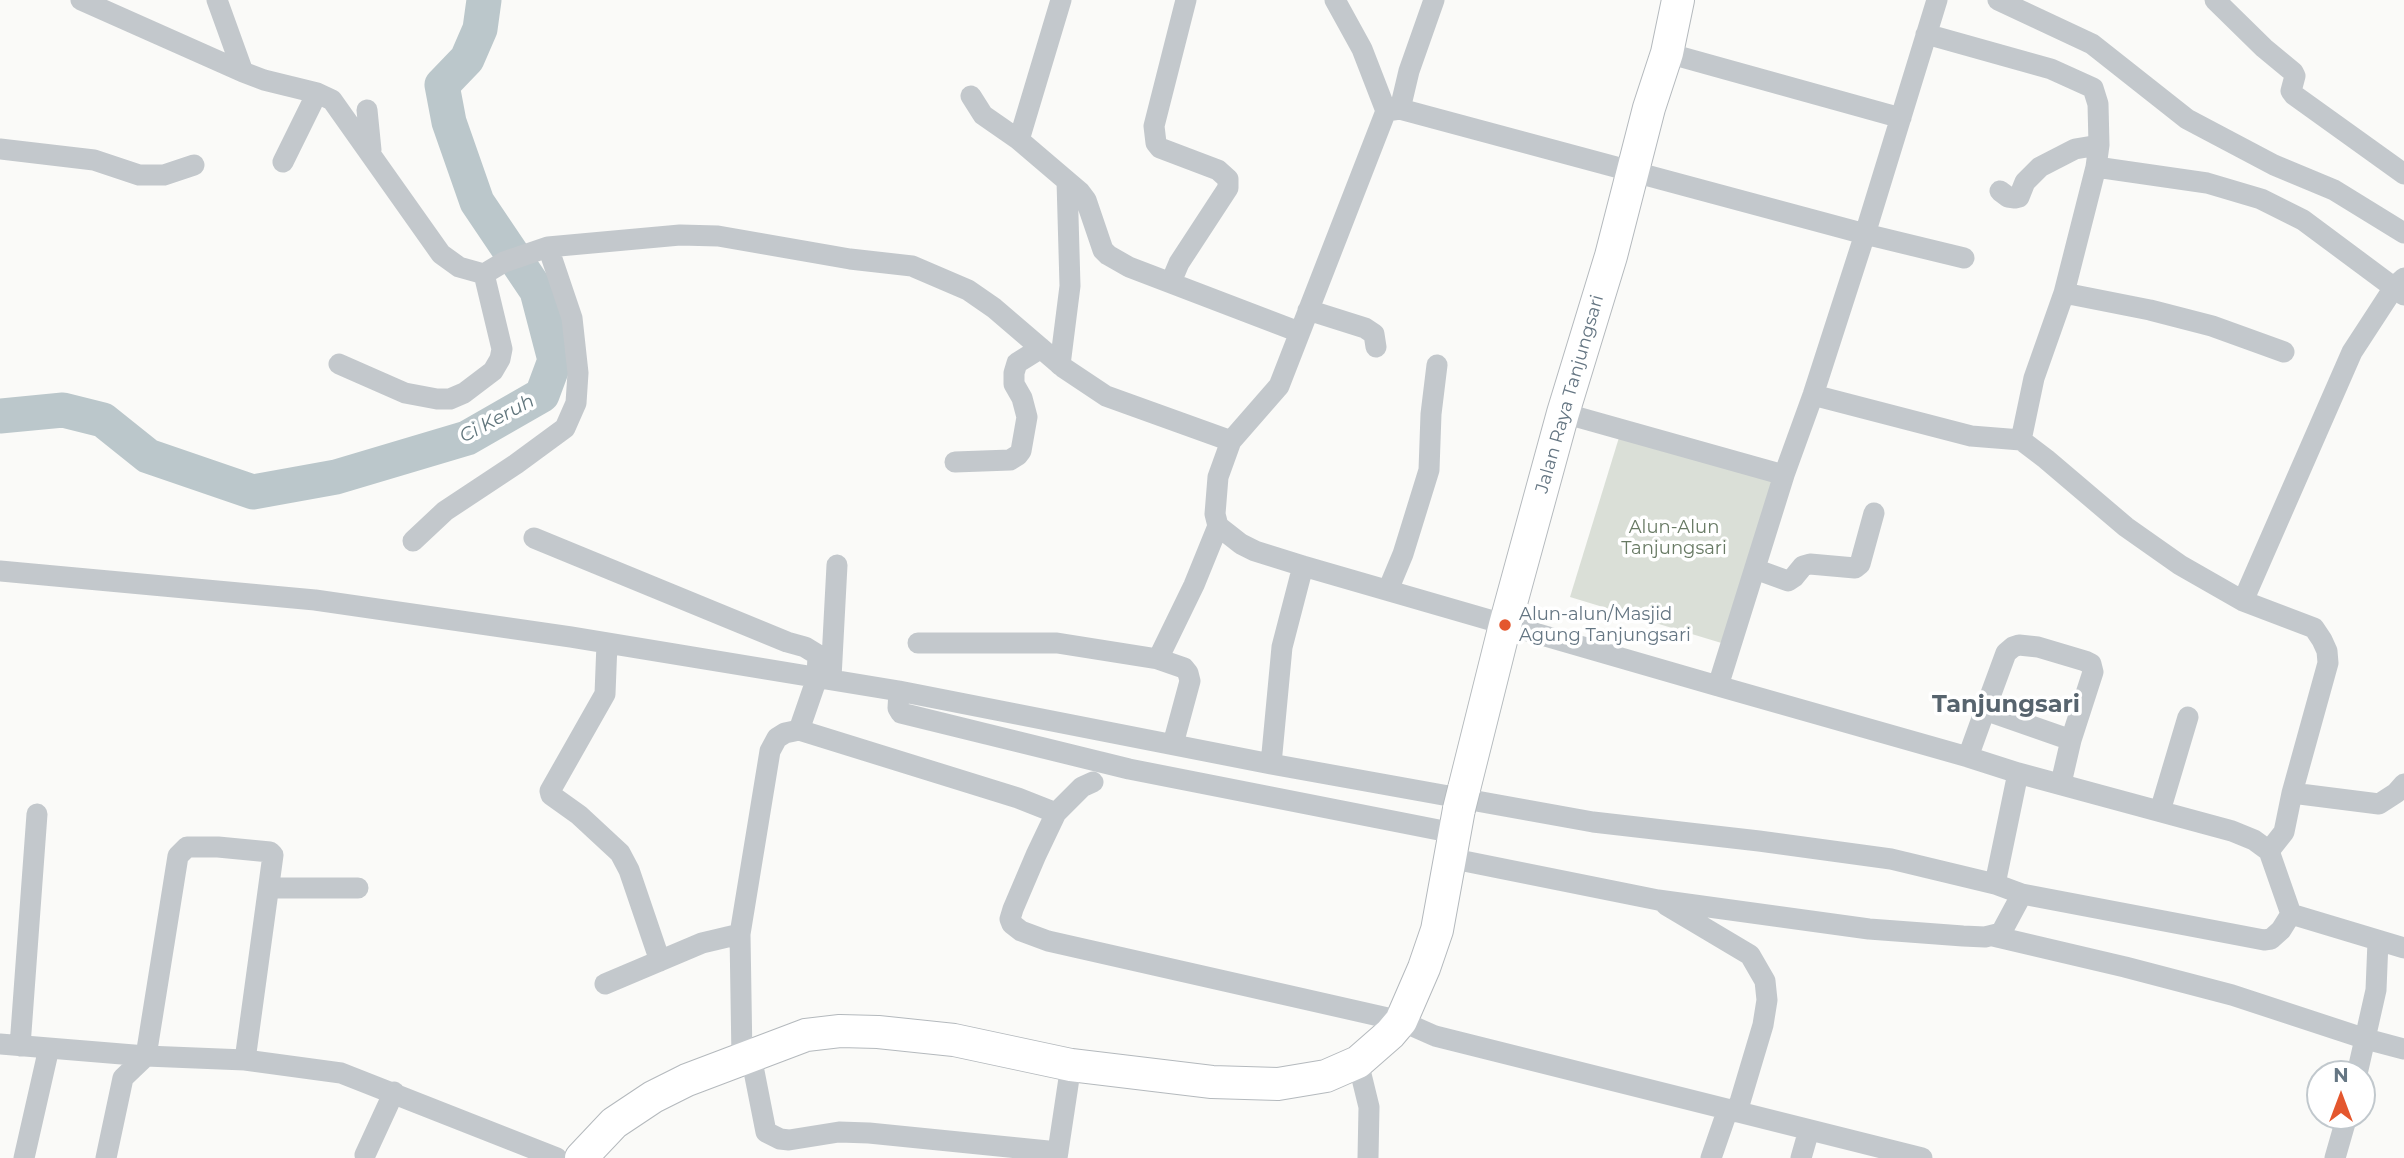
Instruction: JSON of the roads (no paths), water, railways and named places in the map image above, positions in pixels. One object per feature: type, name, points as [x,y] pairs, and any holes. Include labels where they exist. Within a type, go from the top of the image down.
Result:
[{"type":"highway","name":"Jalan Raya Tanjungsari","points":[[1401,1021],[1424,968],[1437,929],[1457,822],[1505,625],[1563,412],[1611,256],[1667,53],[1678,0]]},
{"type":"highway","points":[[581,1158],[614,1123],[653,1097],[687,1080],[806,1035],[840,1031],[878,1032],[954,1040],[1071,1065],[1212,1082],[1278,1084],[1326,1076],[1358,1062],[1401,1021]]},
{"type":"street","points":[[81,0],[243,72],[317,93],[338,106],[441,254],[459,267],[484,275]]},
{"type":"street","points":[[217,0],[243,72]]},
{"type":"street","points":[[1019,140],[1061,0]]},
{"type":"street","points":[[1171,282],[1179,263],[1228,188],[1228,179],[1218,170],[1160,148],[1156,142],[1154,126],[1186,0]]},
{"type":"street","points":[[1335,0],[1393,110],[1964,258]]},
{"type":"street","points":[[1718,686],[1784,475],[1865,234],[1937,0]]},
{"type":"street","points":[[1998,0],[2092,44],[2187,119],[2274,165],[2334,190],[2404,233]]},
{"type":"street","points":[[1158,659],[1194,585],[1218,526],[1215,514],[1218,477],[1231,441],[1279,386],[1308,310],[1409,71],[1430,2]]},
{"type":"street","points":[[2220,2],[2264,48],[2293,72],[2295,76],[2291,91],[2294,95],[2404,174]]},
{"type":"street","points":[[1926,34],[2051,69],[2093,88],[2098,104],[2099,145],[2096,167],[2064,293],[2034,378],[2021,440]]},
{"type":"street","points":[[1667,53],[1901,118]]},
{"type":"street","points":[[283,162],[317,93]]},
{"type":"street","points":[[971,96],[983,115],[1019,140],[1080,192],[1086,200],[1103,250],[1108,255],[1129,267],[1299,332]]},
{"type":"street","points":[[367,110],[371,154]]},
{"type":"street","points":[[2000,191],[2008,197],[2019,197],[2025,182],[2040,167],[2075,149],[2099,145]]},
{"type":"street","points":[[0,149],[94,160],[139,175],[164,175],[194,165]]},
{"type":"street","points":[[2096,167],[2207,183],[2261,199],[2303,220],[2401,286],[2352,352],[2243,601]]},
{"type":"street","points":[[1060,365],[1070,286],[1066,181]]},
{"type":"street","points":[[484,275],[504,262],[541,250],[644,236],[719,236],[850,259],[912,266],[968,290],[994,308],[1083,383],[1106,396],[1231,441]]},
{"type":"street","points":[[413,541],[444,511],[565,428],[576,403],[578,373],[572,318],[541,250]]},
{"type":"street","points":[[340,364],[405,393],[450,399],[464,393],[493,371],[502,349],[484,275]]},
{"type":"street","points":[[2064,293],[2150,310],[2212,326],[2284,352]]},
{"type":"street","points":[[1308,310],[1365,328],[1374,334],[1376,347]]},
{"type":"street","points":[[955,462],[1010,460],[1018,455],[1027,417],[1023,398],[1014,384],[1014,373],[1017,363],[1041,348]]},
{"type":"street","points":[[1388,590],[1403,554],[1429,470],[1431,414],[1437,365]]},
{"type":"street","points":[[1813,395],[1971,436],[2021,440],[2126,527],[2180,565],[2243,601],[2314,628],[2328,651],[2328,663],[2284,832],[2269,851]]},
{"type":"street","points":[[1563,412],[1784,475]]},
{"type":"street","points":[[1755,569],[1787,581],[1794,577],[1802,566],[1810,564],[1855,568],[1860,564],[1874,513]]},
{"type":"street","points":[[1218,526],[1255,551],[1303,566],[2018,773],[2232,831],[2254,840],[2269,851],[2291,914]]},
{"type":"street","points":[[534,538],[726,618],[805,647],[818,655],[824,679]]},
{"type":"street","points":[[799,730],[824,679],[837,565]]},
{"type":"street","points":[[1271,764],[1282,647],[1303,566]]},
{"type":"street","points":[[0,571],[314,600],[607,643],[899,691],[1271,764],[1593,822],[1891,859],[1995,884],[2022,894],[2264,940],[2271,939],[2281,930],[2291,914]]},
{"type":"street","points":[[607,643],[605,694],[550,791],[551,795],[579,815],[620,853],[629,870],[660,961]]},
{"type":"street","points":[[918,643],[1057,643],[1158,659],[1184,668],[1190,681],[1173,744]]},
{"type":"street","points":[[1968,757],[2006,653],[2019,645],[2038,647],[2091,664],[2093,672],[2060,783]]},
{"type":"street","points":[[899,691],[898,708],[901,713],[1129,769],[1457,822],[1658,900],[1750,955],[1765,981],[1767,1000],[1763,1025],[1732,1111],[1711,1158]]},
{"type":"street","points":[[1986,710],[2071,740]]},
{"type":"street","points":[[2160,811],[2188,717]]},
{"type":"street","points":[[1056,813],[1018,798],[799,730],[777,738],[770,751],[740,934],[746,1057],[766,1132],[780,1139],[839,1132],[869,1133],[1057,1155],[1071,1065]]},
{"type":"street","points":[[1995,884],[2018,773]]},
{"type":"street","points":[[1093,782],[1082,787],[1056,813],[1035,855],[1010,919],[1021,931],[1085,950],[1401,1021],[1435,1036],[1919,1158]]},
{"type":"street","points":[[2292,793],[2379,804],[2404,784]]},
{"type":"street","points":[[37,814],[10,1045],[146,1056],[245,1060],[341,1073],[557,1158]]},
{"type":"street","points":[[106,1158],[123,1078],[146,1056],[178,856],[187,847],[210,846],[270,852],[273,857],[245,1060]]},
{"type":"street","points":[[269,888],[358,888]]},
{"type":"street","points":[[1993,936],[2001,933],[2022,894]]},
{"type":"street","points":[[1658,900],[1869,929],[1993,936],[2232,995],[2366,1040],[2404,1049]]},
{"type":"street","points":[[2291,914],[2404,948]]},
{"type":"street","points":[[605,984],[702,943],[740,934]]},
{"type":"street","points":[[2361,1060],[2376,990],[2378,941]]},
{"type":"street","points":[[24,1158],[49,1048]]},
{"type":"street","points":[[1358,1062],[1369,1107],[1368,1158]]},
{"type":"street","points":[[365,1155],[394,1092]]},
{"type":"street","points":[[1801,1158],[1809,1130]]},
{"type":"street","points":[[2335,1158],[2343,1130]]},
{"type":"waterway","name":"Ci Keruh","points":[[0,416],[63,410],[103,420],[148,456],[253,492],[336,477],[467,438],[542,395],[555,360],[537,291],[477,202],[449,122],[442,85],[467,59],[480,29],[484,0]]},
{"type":"place","name":"Alun-alun/Masjid Agung Tanjungsari","points":[[1505,625]]},
{"type":"district","name":"Tanjungsari","points":[[2006,705]]},
{"type":"park label","name":"Alun-Alun Tanjungsari","points":[[1674,538]]}]
